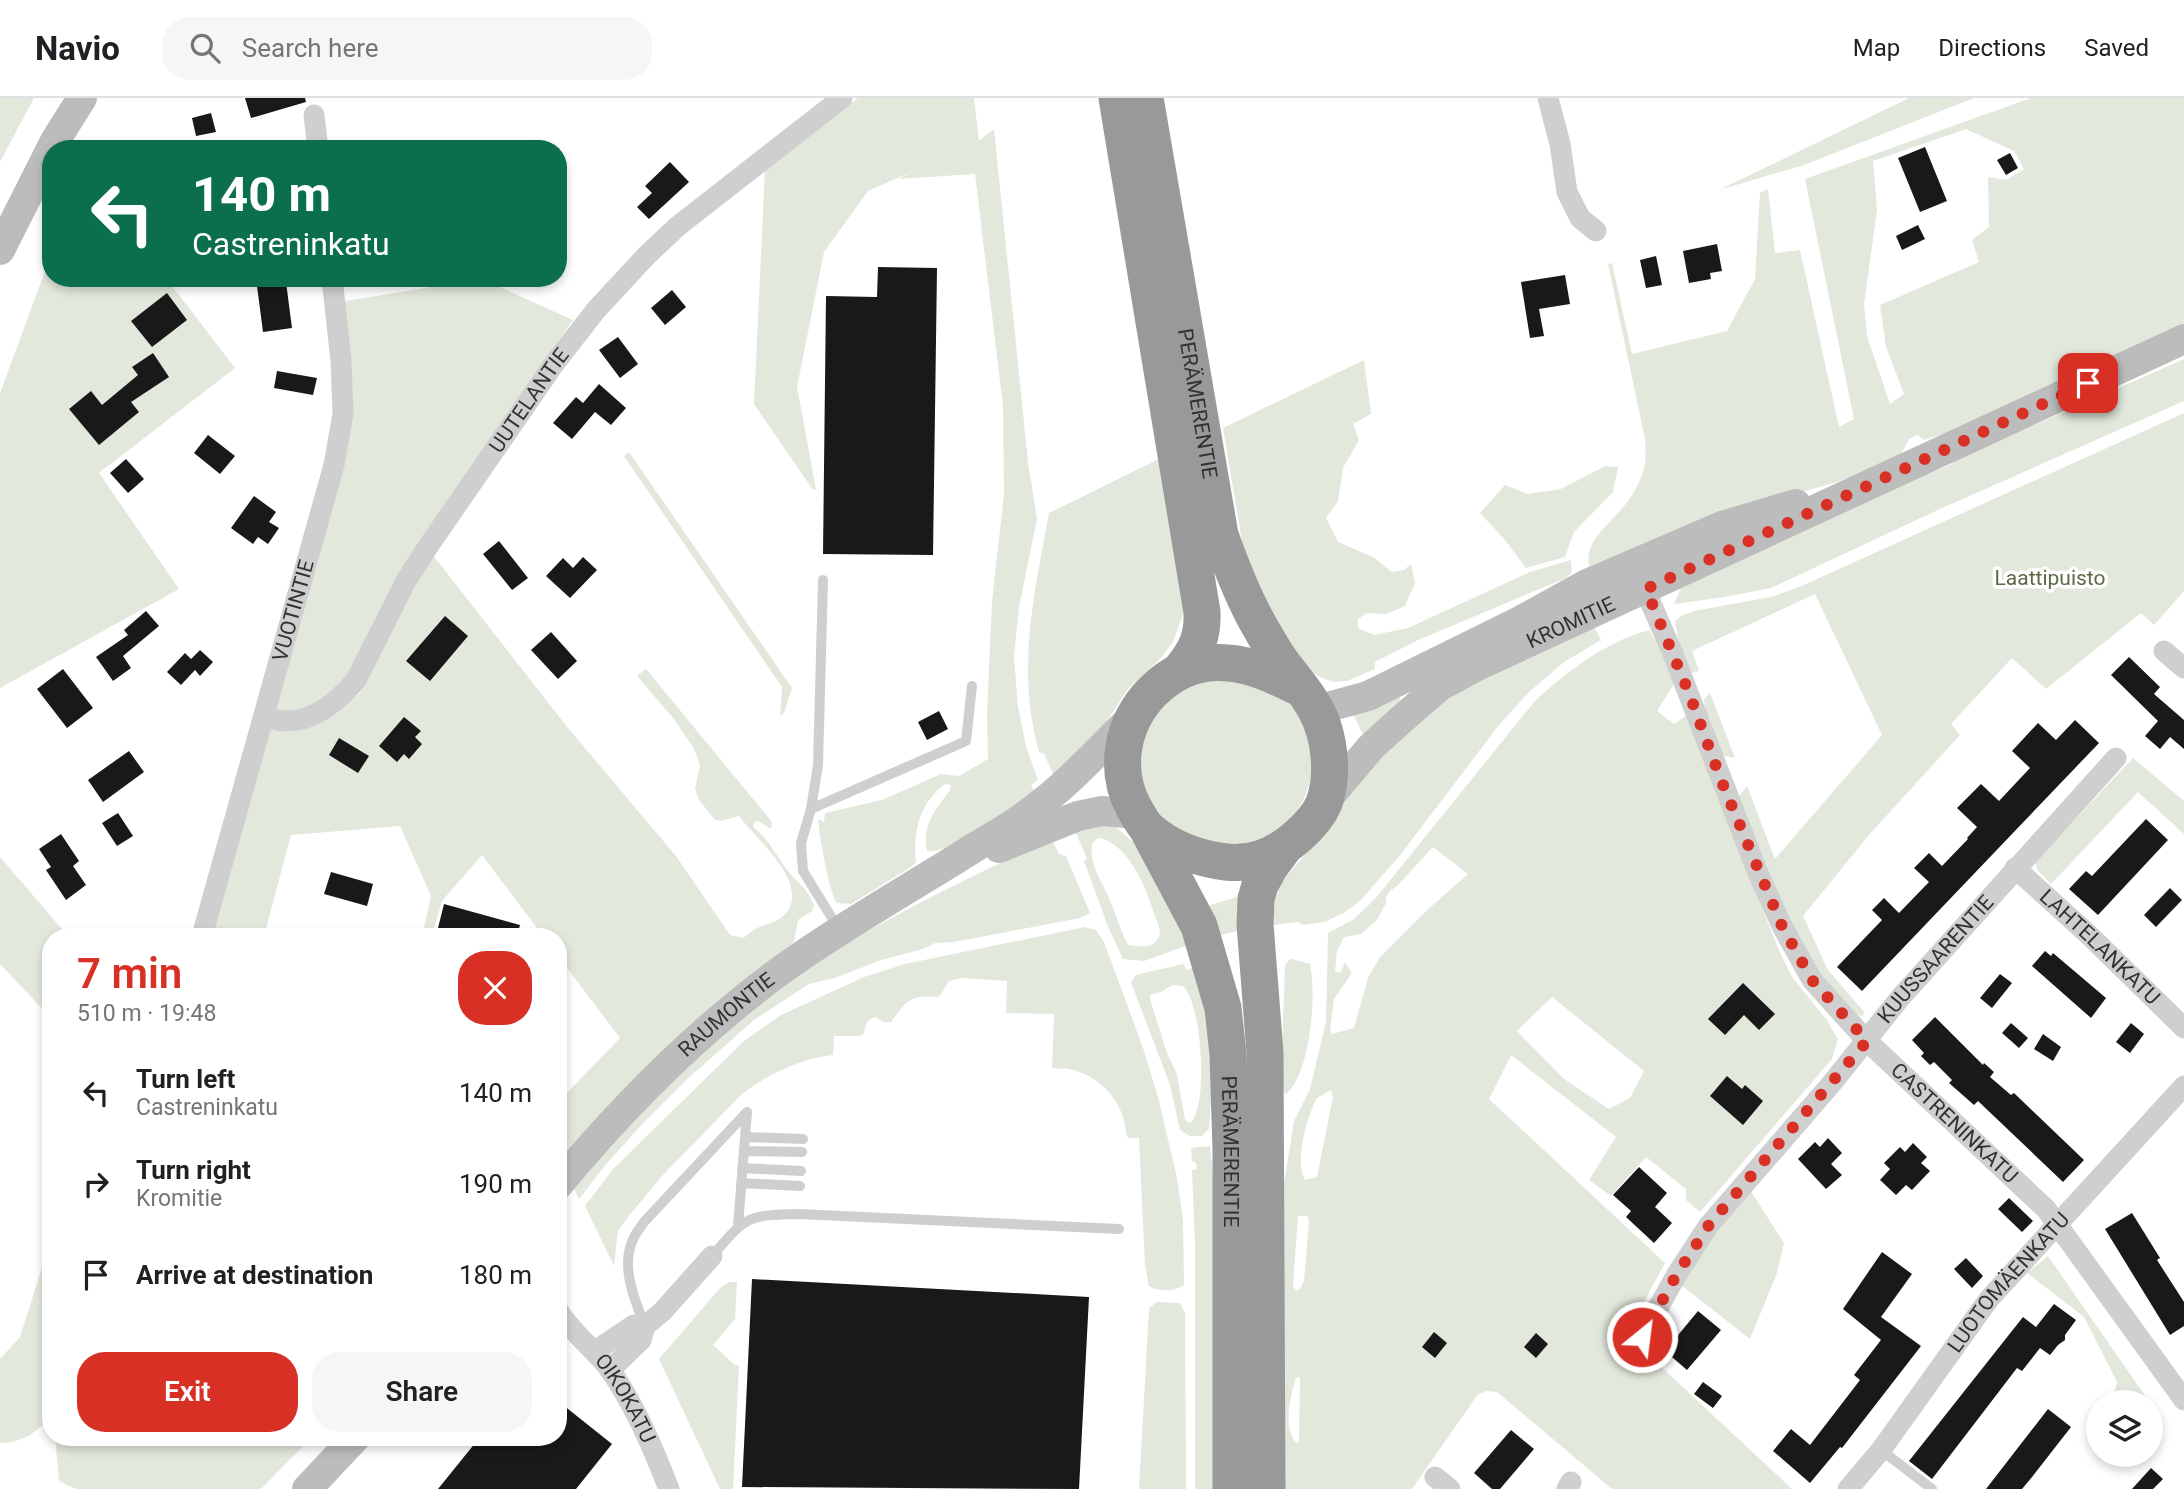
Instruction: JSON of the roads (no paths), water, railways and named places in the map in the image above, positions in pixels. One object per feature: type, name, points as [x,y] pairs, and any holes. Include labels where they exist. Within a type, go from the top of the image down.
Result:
[{"type":"highway","name":"PERÄMERENTIE","points":[[1117,98],[1202,612],[1203,627],[1199,643],[1182,668]]},
{"type":"highway","name":"PERÄMERENTIE","points":[[1145,98],[1220,535],[1237,580],[1258,623],[1280,661],[1310,700]]},
{"type":"highway","points":[[1228,663],[1273,675],[1310,700],[1325,733],[1329,754],[1328,780],[1323,804],[1305,829],[1283,849],[1254,861],[1230,863],[1207,860],[1175,846],[1142,821],[1129,799],[1122,765],[1124,746],[1131,718],[1161,682],[1182,668],[1228,663]]},
{"type":"highway","name":"PERÄMERENTIE","points":[[1142,821],[1199,926],[1223,1008],[1228,1054],[1231,1150],[1231,1489]]},
{"type":"highway","name":"PERÄMERENTIE","points":[[1267,1489],[1265,1053],[1255,924],[1256,899],[1260,885],[1283,849]]},
{"type":"main road","points":[[56,140],[82,98]]},
{"type":"main road","points":[[0,250],[42,167]]},
{"type":"main road","name":"KROMITIE","points":[[1323,804],[1371,747],[1440,686],[1640,577],[1722,526],[1890,475],[2184,339]]},
{"type":"main road","name":"KROMITIE","points":[[1310,700],[1343,705],[1368,696],[1520,621],[1587,584],[1640,577]]},
{"type":"main road","name":"RAUMONTIE","points":[[567,1175],[620,1114],[709,1027],[784,968],[1025,816],[1065,784],[1131,718]]},
{"type":"main road","name":"RAUMONTIE","points":[[925,879],[1078,816],[1102,811],[1142,821]]},
{"type":"main road","points":[[307,1489],[348,1446]]},
{"type":"street","name":"UUTELANTIE","points":[[264,716],[279,721],[304,718],[322,711],[346,693],[356,680],[406,582],[427,548],[554,364],[596,310],[678,226],[842,98]]},
{"type":"street","points":[[1548,98],[1560,144],[1567,192],[1580,218],[1595,231]]},
{"type":"street","points":[[314,115],[317,140]]},
{"type":"street","name":"VUOTINTIE","points":[[204,928],[334,465],[343,414],[341,360],[333,287]]},
{"type":"street","name":"CASTRENINKATU","points":[[1640,577],[1782,926],[1812,980],[1867,1041],[1996,1159],[2046,1209],[2184,1400]]},
{"type":"street","points":[[2164,651],[2184,668]]},
{"type":"street","name":"KUUSSAARENTIE","points":[[1644,1334],[1677,1274],[1709,1225],[1867,1041],[1900,998],[2116,758]]},
{"type":"street","name":"LAHTELANKATU","points":[[2015,868],[2184,1027]]},
{"type":"street","name":"LUOTOMÄENKATU","points":[[1848,1489],[1881,1450],[1981,1308],[2184,1086]]},
{"type":"street","points":[[610,1370],[641,1340],[645,1326],[662,1312],[712,1256]]},
{"type":"street","name":"OIKOKATU","points":[[567,1323],[610,1370],[638,1419],[669,1489]]},
{"type":"street","points":[[595,1351],[634,1325],[645,1326]]},
{"type":"lane","points":[[823,580],[818,765],[811,808],[801,843],[803,871],[840,931]]},
{"type":"lane","points":[[811,808],[966,741],[972,686]]},
{"type":"lane","points":[[645,1326],[636,1303],[627,1265],[632,1242],[644,1222],[747,1112],[738,1226]]},
{"type":"lane","points":[[745,1137],[803,1139]]},
{"type":"lane","points":[[744,1151],[802,1152]]},
{"type":"lane","points":[[742,1168],[801,1171]]},
{"type":"lane","points":[[741,1183],[800,1186]]},
{"type":"lane","points":[[712,1256],[738,1226],[759,1216],[799,1214],[1119,1229]]},
{"type":"lane","points":[[1644,1334],[1667,1343]]},
{"type":"lane","points":[[1881,1450],[1933,1489]]},
{"type":"park label","name":"Laattipuisto","points":[[2050,578]]}]
